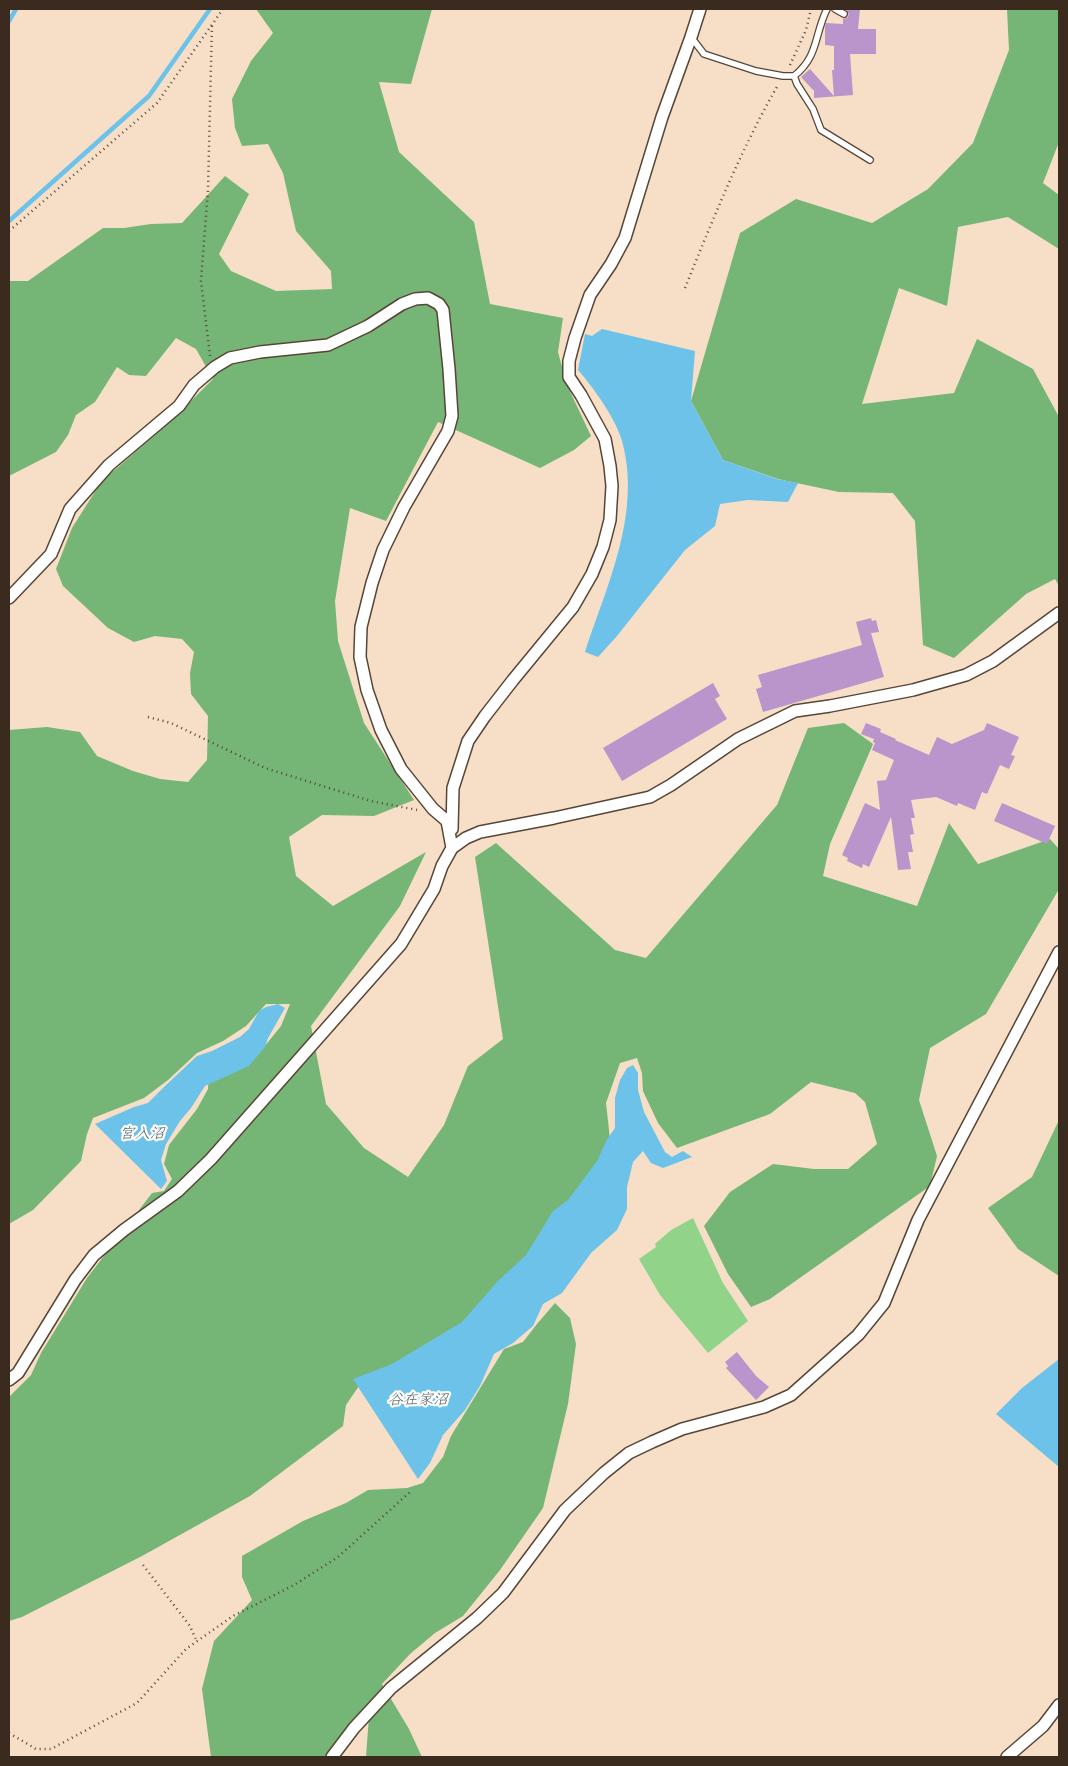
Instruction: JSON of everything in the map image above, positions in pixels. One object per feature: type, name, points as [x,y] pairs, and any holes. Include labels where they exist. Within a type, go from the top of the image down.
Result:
[{"type":"street","points":[[452,848],[453,788],[468,741],[484,716],[573,607],[592,574],[603,547],[610,520],[612,486],[610,466],[605,439],[569,377],[570,361],[575,338],[590,296],[625,238],[662,117],[700,9]]},
{"type":"street","points":[[9,598],[51,554],[70,509],[109,465],[179,406],[194,385],[212,370],[230,358],[260,352],[328,345],[368,326],[402,304],[415,299],[428,298],[439,304],[443,310],[452,416],[448,431],[404,507],[383,550],[372,583],[361,628],[360,656],[367,690],[381,730],[401,769],[433,809],[447,821],[452,848]]},
{"type":"street","points":[[9,1380],[18,1374],[74,1280],[94,1256],[124,1230],[178,1191],[211,1159],[401,944],[434,889],[442,866],[452,848],[466,838],[480,832],[650,797],[671,785],[738,739],[795,711],[913,690],[966,675],[993,661],[1059,613]]},
{"type":"street","points":[[332,1757],[354,1728],[391,1688],[477,1618],[503,1593],[565,1510],[604,1473],[629,1453],[682,1429],[764,1407],[791,1394],[858,1336],[884,1303],[918,1220],[1059,952]]},
{"type":"street","points":[[1007,1757],[1043,1726],[1059,1706]]},
{"type":"lane","points":[[691,38],[704,54],[756,70],[783,76],[794,76],[805,67],[828,9]]},
{"type":"lane","points":[[835,9],[844,14]]},
{"type":"lane","points":[[794,76],[813,109],[820,130],[870,160]]},
{"type":"path","points":[[9,232],[157,103],[223,9]]},
{"type":"path","points":[[685,288],[719,205],[760,117],[796,55],[806,30],[811,9]]},
{"type":"path","points":[[212,23],[208,190],[202,281],[212,370]]},
{"type":"path","points":[[148,717],[171,723],[264,768],[371,801],[416,810],[433,809]]},
{"type":"path","points":[[9,1733],[36,1749],[51,1749],[136,1703],[186,1649],[233,1616],[294,1585],[338,1557],[410,1492]]},
{"type":"path","points":[[143,1565],[190,1626],[197,1642]]},
{"type":"green space","points":[[256,9],[432,9],[411,84],[379,82],[399,152],[474,222],[490,304],[563,318],[558,352],[567,385],[591,436],[574,450],[540,468],[438,422],[386,521],[350,508],[335,601],[338,641],[364,723],[414,800],[374,816],[322,815],[289,837],[296,876],[333,906],[426,852],[400,906],[311,1026],[326,1104],[364,1148],[408,1177],[444,1125],[468,1066],[503,1039],[475,857],[496,843],[615,950],[646,958],[777,805],[808,728],[844,723],[873,744],[830,844],[823,876],[917,906],[949,823],[978,864],[1050,839],[1059,849],[1059,889],[986,1014],[930,1048],[919,1100],[937,1156],[930,1186],[770,1299],[751,1307],[728,1274],[704,1226],[730,1192],[773,1164],[814,1169],[848,1169],[877,1144],[865,1102],[855,1093],[811,1082],[770,1114],[677,1148],[658,1123],[643,1091],[642,1073],[637,1058],[620,1063],[606,1103],[610,1139],[598,1168],[467,1332],[363,1380],[346,1405],[343,1426],[250,1496],[142,1556],[22,1617],[9,1621],[9,1397],[31,1375],[41,1353],[87,1278],[152,1193],[164,1191],[172,1179],[164,1164],[169,1145],[197,1109],[208,1089],[209,1071],[264,1047],[281,1026],[290,1004],[266,1004],[246,1026],[223,1041],[197,1053],[168,1080],[144,1098],[93,1118],[81,1161],[33,1210],[9,1224],[9,730],[47,727],[80,732],[97,756],[133,771],[160,779],[188,782],[207,760],[208,716],[191,694],[190,673],[194,652],[182,639],[155,636],[134,642],[108,628],[63,586],[56,569],[72,528],[101,482],[172,420],[213,379],[196,349],[176,338],[146,376],[129,375],[117,367],[95,402],[76,415],[68,435],[56,452],[9,476],[9,281],[28,281],[103,228],[182,223],[225,176],[249,194],[219,254],[231,271],[276,291],[332,289],[331,271],[296,231],[283,173],[268,144],[242,146],[235,128],[232,99],[251,61],[273,33]]},
{"type":"green space","points":[[1007,9],[1059,9],[1059,142],[1043,183],[1059,195],[1059,249],[1008,217],[958,227],[947,306],[899,288],[862,404],[954,393],[977,339],[1033,369],[1059,417],[1059,586],[1055,579],[1026,594],[954,658],[923,645],[915,521],[893,493],[839,492],[778,479],[723,460],[691,401],[740,233],[796,199],[872,223],[928,189],[973,143],[1009,50]]},
{"type":"green space","points":[[1059,1120],[1059,1276],[1018,1249],[988,1208],[1032,1177]]},
{"type":"green space","points":[[693,1218],[723,1283],[748,1321],[708,1353],[660,1295],[639,1259],[656,1247],[655,1244],[671,1230]]},
{"type":"green space","points":[[555,1303],[570,1318],[576,1344],[568,1404],[543,1508],[500,1570],[463,1616],[435,1633],[410,1654],[382,1684],[409,1729],[422,1757],[366,1757],[369,1716],[324,1757],[211,1757],[202,1689],[214,1641],[252,1600],[242,1577],[242,1556],[303,1521],[346,1503],[368,1490],[407,1488],[423,1483],[443,1457],[451,1436],[504,1349],[523,1342]]},
{"type":"water","points":[[602,329],[695,351],[691,401],[723,460],[777,479],[798,483],[788,502],[748,500],[720,504],[715,526],[685,550],[598,657],[585,652],[612,575],[625,522],[628,495],[627,468],[619,432],[603,404],[578,370],[585,334],[592,336]]},
{"type":"water","name":"宮入沼","points":[[278,1004],[285,1008],[265,1047],[249,1066],[205,1086],[180,1121],[166,1144],[161,1160],[167,1181],[161,1189],[95,1124],[148,1103],[197,1056],[240,1037],[249,1029],[259,1011]]},
{"type":"water","name":"谷在家沼","points":[[633,1065],[638,1073],[638,1090],[644,1112],[665,1152],[672,1157],[683,1151],[692,1157],[663,1168],[651,1163],[643,1151],[633,1162],[627,1187],[627,1209],[617,1230],[591,1253],[562,1293],[543,1304],[533,1326],[513,1343],[494,1354],[480,1386],[465,1410],[443,1435],[430,1463],[418,1479],[353,1379],[392,1364],[462,1322],[497,1282],[526,1255],[553,1211],[568,1200],[597,1161],[606,1141],[615,1128],[615,1098],[620,1080],[627,1068]]},
{"type":"water","points":[[1059,1359],[1059,1467],[996,1414],[1022,1388]]},
{"type":"building","points":[[845,9],[860,9],[858,29],[876,29],[876,54],[850,54],[853,95],[814,98],[814,91],[801,77],[810,69],[834,96],[832,70],[834,70],[834,46],[825,45],[825,26],[826,23],[843,24],[843,19],[847,18],[849,14]]},
{"type":"building","points":[[871,618],[872,621],[876,620],[879,632],[871,633],[884,677],[763,712],[756,689],[762,687],[758,675],[862,645],[856,622]]},
{"type":"building","points":[[713,683],[720,696],[715,699],[727,719],[622,781],[603,748]]},
{"type":"building","points":[[866,723],[881,729],[880,732],[895,740],[929,755],[937,737],[952,744],[984,730],[987,723],[1019,737],[1011,755],[1015,756],[1009,769],[1000,765],[987,794],[982,792],[975,810],[958,803],[957,806],[936,797],[911,800],[915,818],[911,818],[914,834],[910,835],[913,852],[908,852],[911,869],[898,870],[891,817],[869,867],[863,864],[862,868],[847,861],[848,858],[842,855],[865,803],[880,810],[877,781],[886,780],[894,760],[872,750],[875,743],[873,742],[874,739],[861,734]]},
{"type":"building","points":[[1002,803],[1055,826],[1047,844],[994,821]]},
{"type":"building","points":[[737,1352],[756,1376],[769,1387],[756,1400],[726,1368],[728,1366],[725,1362]]},
{"type":"waterway","points":[[9,21],[16,9]]},
{"type":"waterway","points":[[9,221],[149,96],[210,9]]}]
